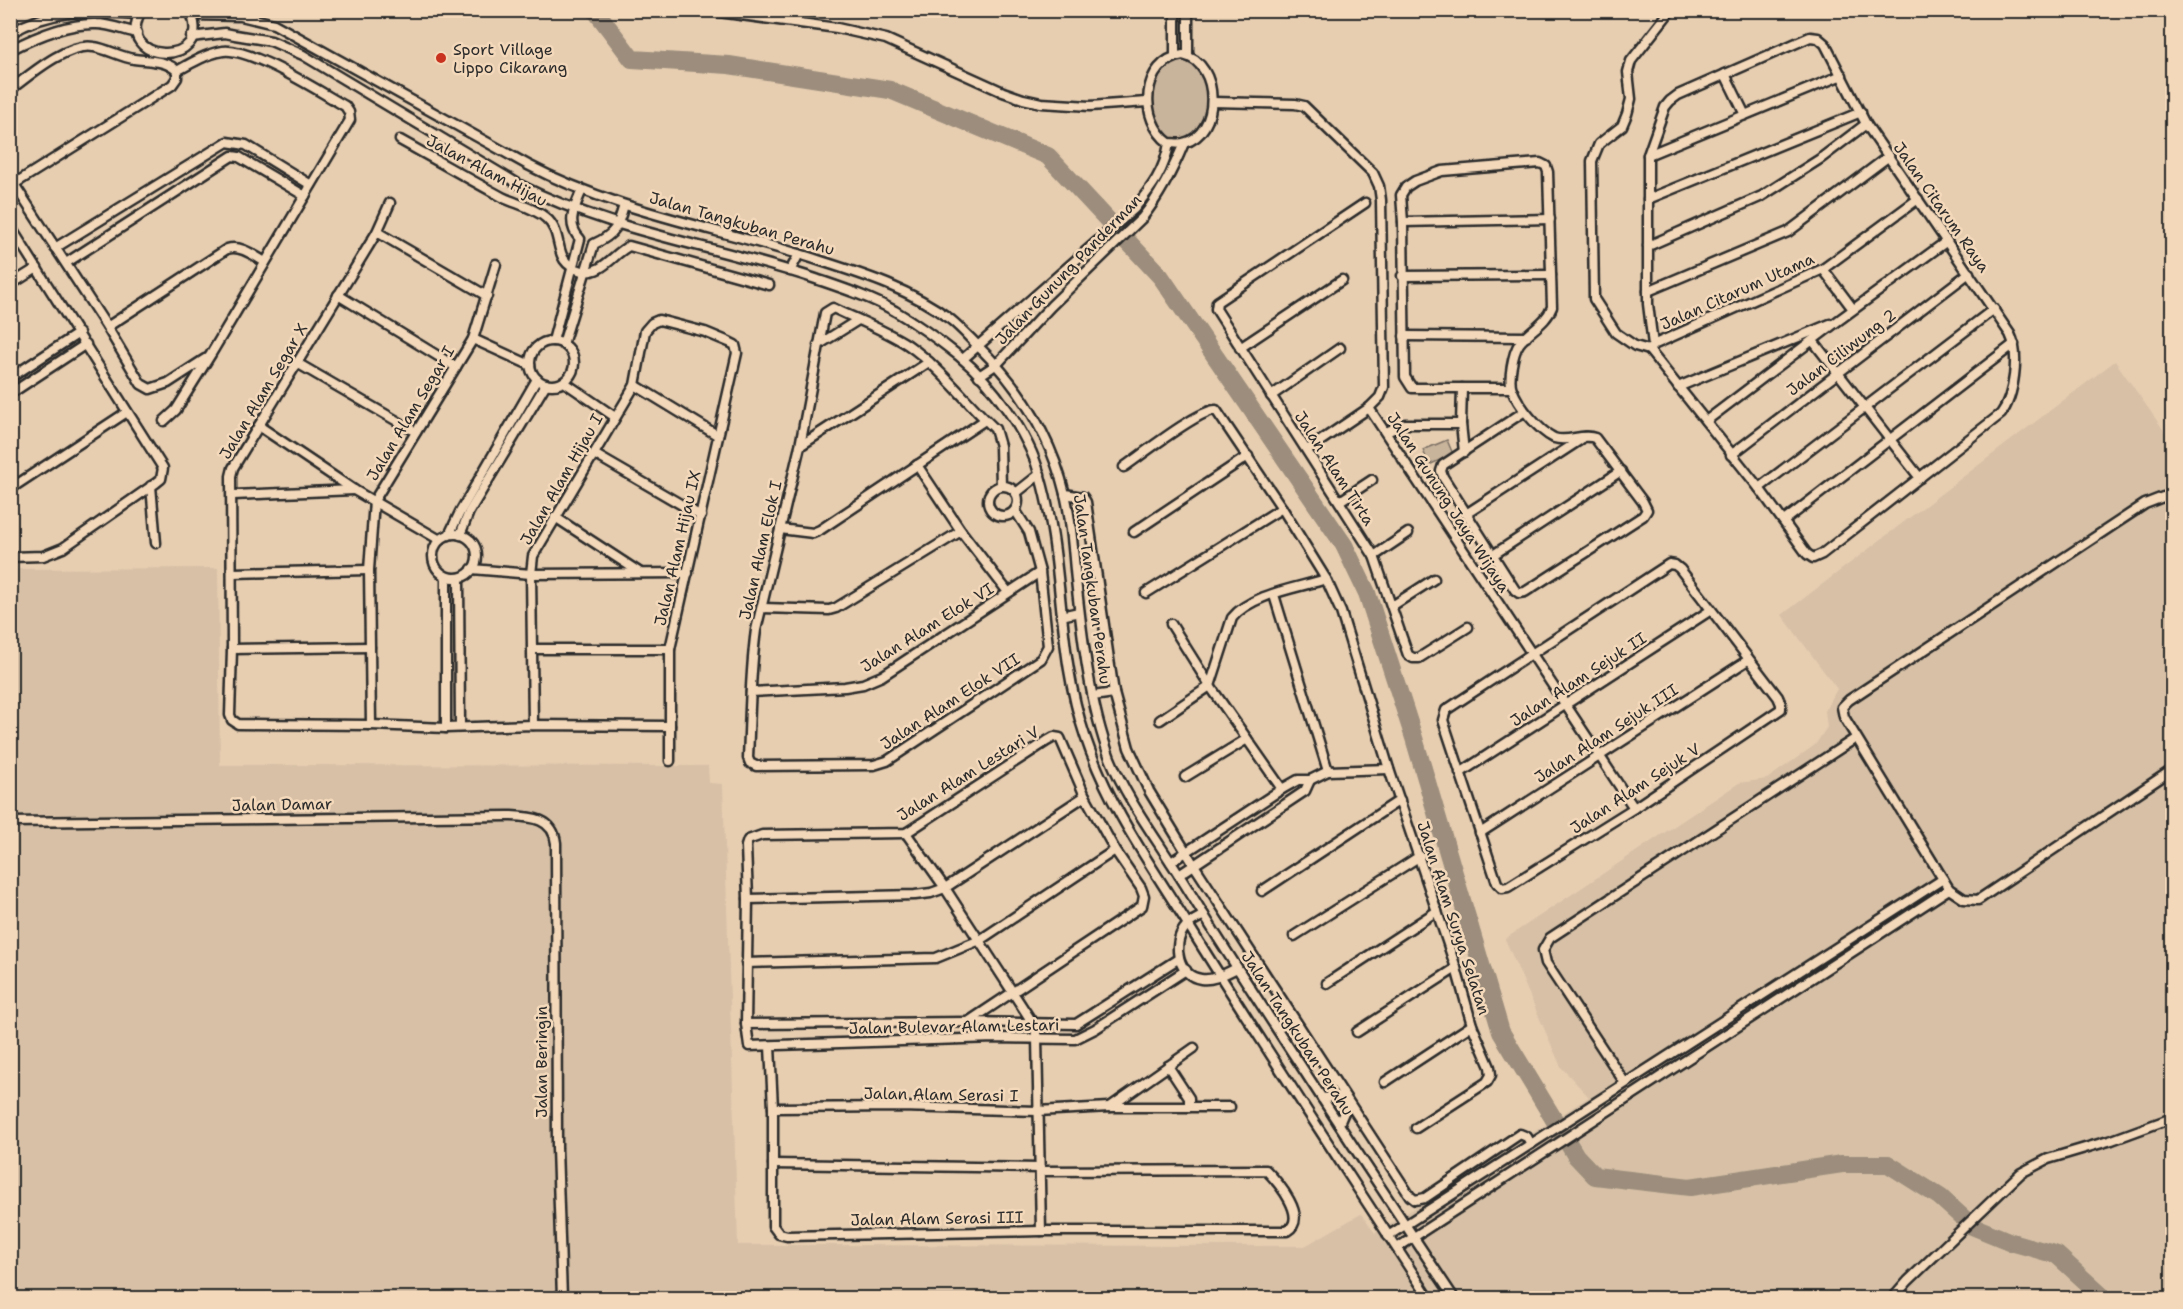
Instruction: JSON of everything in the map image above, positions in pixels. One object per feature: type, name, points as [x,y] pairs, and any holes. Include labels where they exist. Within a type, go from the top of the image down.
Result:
[{"type":"street","points":[[704,10],[868,34],[886,39],[1003,92],[1041,103],[1090,106],[1147,102]]},
{"type":"street","points":[[1175,10],[1175,56]]},
{"type":"street","points":[[1188,10],[1188,56]]},
{"type":"street","points":[[1651,347],[1635,346],[1616,333],[1594,299],[1592,161],[1599,144],[1622,126],[1628,114],[1631,99],[1628,72],[1631,61],[1671,10]]},
{"type":"street","points":[[10,33],[47,17],[79,11],[140,12],[136,27],[137,33],[146,47],[162,54],[171,54],[180,50],[191,37],[194,22],[191,13]]},
{"type":"street","name":"Jalan Tangkuban Perahu","points":[[191,13],[241,16],[274,24],[528,165],[582,190],[624,205],[799,254],[858,273],[905,293],[951,320],[997,364],[1034,415],[1056,464],[1065,494],[1070,519],[1079,612],[1093,696],[1104,738],[1118,776],[1146,826],[1237,968],[1454,1299]]},
{"type":"street","points":[[10,50],[55,31],[82,25],[96,24],[137,33]]},
{"type":"street","name":"Jalan Tangkuban Perahu","points":[[191,37],[225,33],[271,41],[292,50],[545,198],[619,223],[790,271],[853,292],[894,311],[963,359],[1016,421],[1040,474],[1051,530],[1071,690],[1084,735],[1102,783],[1220,977],[1430,1299]]},
{"type":"street","name":"Jalan Citarum Raya","points":[[1725,74],[1810,37],[1818,38],[1825,44],[1866,124],[1970,273],[2014,344]]},
{"type":"street","points":[[10,90],[65,51],[82,46],[96,47],[123,57],[171,65],[177,71],[177,78],[172,85],[12,181],[107,327],[141,384],[150,389],[176,379],[211,354]]},
{"type":"street","points":[[164,421],[176,410],[211,354],[350,120],[345,106],[293,75],[255,57],[225,51],[196,60],[177,71]]},
{"type":"street","points":[[1184,143],[1169,143],[1158,134],[1152,125],[1147,102],[1158,69],[1175,56],[1188,56],[1196,60],[1206,72],[1212,102]]},
{"type":"street","points":[[1745,115],[1725,74],[1670,101],[1665,107],[1648,155],[1648,291],[1651,347],[1678,387],[1759,488],[1807,554],[1813,558],[1822,554],[2001,414],[2010,399],[2015,357],[2014,344]]},
{"type":"street","points":[[1648,155],[1842,75]]},
{"type":"street","name":"Jalan Gunung Panderman","points":[[979,376],[997,364],[1051,306],[1143,218],[1168,179],[1184,143],[1197,136],[1205,125],[1212,102]]},
{"type":"street","name":"Jalan Gunung Jaya Wijaya","points":[[1212,102],[1304,106],[1376,179],[1381,200],[1384,387],[1380,398],[1370,408],[1634,808]]},
{"type":"street","points":[[1648,199],[1861,112]]},
{"type":"street","points":[[1648,246],[1762,196],[1820,159],[1866,124]]},
{"type":"street","name":"Jalan Alam Hijau","points":[[399,140],[547,219],[558,239],[560,254],[572,268]]},
{"type":"street","points":[[55,248],[222,145],[233,141],[246,145],[311,185]]},
{"type":"street","points":[[232,156],[233,141]]},
{"type":"street","name":"Jalan Gunung Panderman","points":[[963,359],[1134,209],[1157,181],[1167,159],[1169,143]]},
{"type":"street","points":[[66,263],[232,156],[239,157],[304,196]]},
{"type":"street","points":[[1648,291],[1788,232],[1889,156]]},
{"type":"street","points":[[1511,388],[1412,388],[1408,384],[1405,377],[1401,195],[1406,187],[1415,181],[1442,171],[1540,163],[1546,166],[1552,307],[1550,314],[1518,345],[1513,357],[1511,388],[1525,411],[1545,432],[1564,440],[1590,436],[1595,438],[1647,510],[1643,516],[1525,592],[1519,593],[1466,514],[1441,471],[1443,465],[1525,411]]},
{"type":"street","points":[[582,190],[574,208],[572,226],[580,239],[594,244]]},
{"type":"street","name":"Jalan Citarum Utama","points":[[1651,347],[1823,269],[1918,199]]},
{"type":"street","name":"Jalan Alam Tirta","points":[[1365,202],[1216,302],[1216,309],[1374,556],[1408,655],[1419,658],[1468,627]]},
{"type":"street","name":"Jalan Alam Segar X","points":[[370,725],[238,724],[232,720],[230,715],[233,573],[231,476],[236,461],[377,232],[390,203]]},
{"type":"street","points":[[563,344],[594,244],[611,235],[619,223],[624,205]]},
{"type":"street","points":[[1403,222],[1550,219]]},
{"type":"street","points":[[10,226],[161,463],[163,474],[161,479],[63,548],[43,555],[10,557]]},
{"type":"street","points":[[377,232],[487,296]]},
{"type":"street","points":[[553,341],[580,239]]},
{"type":"street","points":[[1706,421],[1947,241]]},
{"type":"street","points":[[572,268],[585,272],[595,271],[629,246],[769,285]]},
{"type":"street","points":[[107,327],[227,249],[242,248],[265,262]]},
{"type":"street","points":[[790,271],[799,254]]},
{"type":"street","name":"Jalan Alam Segar I","points":[[370,725],[369,570],[374,501],[473,339],[496,264]]},
{"type":"street","points":[[10,285],[37,268]]},
{"type":"street","points":[[1823,269],[1853,309]]},
{"type":"street","name":"Jalan Ciliwung 2","points":[[1731,455],[1970,273]]},
{"type":"street","points":[[1402,276],[1551,275]]},
{"type":"street","points":[[1240,348],[1342,280]]},
{"type":"street","points":[[338,295],[456,368]]},
{"type":"street","points":[[1037,295],[1051,306]]},
{"type":"street","name":"Jalan Alam Elok I","points":[[750,763],[748,758],[753,655],[800,446],[825,313],[828,309],[833,308],[858,320]]},
{"type":"street","points":[[1759,488],[1994,309]]},
{"type":"street","points":[[818,345],[858,320],[885,331],[909,346],[955,387],[995,429],[999,437],[1001,486]]},
{"type":"street","points":[[1678,387],[1839,320]]},
{"type":"street","name":"Jalan Alam Hijau IX","points":[[648,327],[659,321],[705,332],[735,345],[737,359],[717,435],[701,516],[670,648],[669,761]]},
{"type":"street","name":"Jalan Alam Hijau I","points":[[533,725],[531,574],[533,556],[635,385],[645,331],[648,327]]},
{"type":"street","points":[[10,378],[79,333]]},
{"type":"street","points":[[1404,336],[1526,337]]},
{"type":"street","points":[[473,339],[530,365],[537,379],[546,384],[556,385],[564,382],[572,373],[574,363],[571,352],[563,344],[553,341],[536,348],[530,365]]},
{"type":"street","points":[[1813,341],[1920,478]]},
{"type":"street","points":[[10,394],[86,344]]},
{"type":"street","points":[[1784,521],[2014,344]]},
{"type":"street","points":[[1271,396],[1340,348]]},
{"type":"street","points":[[800,446],[929,362]]},
{"type":"street","points":[[297,363],[416,432]]},
{"type":"street","points":[[259,426],[374,501],[444,538],[460,535],[468,539],[474,545],[476,562],[472,569],[459,578],[446,577],[439,572],[434,564],[435,547],[444,538],[460,512],[537,379]]},
{"type":"street","points":[[564,382],[615,417]]},
{"type":"street","points":[[460,535],[470,512],[546,384]]},
{"type":"street","points":[[635,385],[717,435]]},
{"type":"street","points":[[1462,388],[1461,424],[1464,452]]},
{"type":"street","points":[[1307,450],[1370,408]]},
{"type":"street","name":"Jalan Alam Surya Selatan","points":[[1124,467],[1210,410],[1218,412],[1326,579],[1341,612],[1389,769],[1456,968],[1472,1025],[1490,1067],[1491,1075],[1487,1082],[1416,1128]]},
{"type":"street","points":[[10,489],[127,412]]},
{"type":"street","points":[[780,529],[813,533],[820,530],[985,420]]},
{"type":"street","points":[[1386,432],[1405,424],[1461,424]]},
{"type":"street","points":[[1466,514],[1583,438]]},
{"type":"street","points":[[594,454],[701,516]]},
{"type":"street","points":[[1134,532],[1248,456]]},
{"type":"street","points":[[917,465],[961,531],[1008,592]]},
{"type":"street","points":[[1493,555],[1621,471]]},
{"type":"street","points":[[1016,493],[1040,474]]},
{"type":"street","points":[[1340,501],[1372,480]]},
{"type":"street","points":[[151,486],[156,543]]},
{"type":"street","points":[[1001,486],[1016,493],[1018,502],[1015,510],[1009,515],[1000,516],[988,505],[988,497],[993,490],[1001,486]]},
{"type":"street","points":[[232,495],[354,490]]},
{"type":"street","points":[[1065,494],[1083,497],[1086,502],[1114,693],[1129,748],[1149,791],[1194,865],[1410,1196],[1415,1200],[1425,1198],[1520,1134],[1527,1137],[1531,1144]]},
{"type":"street","points":[[2172,499],[2163,497],[2145,504],[1849,700],[1842,707],[1844,717],[1856,738],[1949,889],[1964,899],[1978,900],[2172,770]]},
{"type":"street","points":[[1146,593],[1282,508]]},
{"type":"street","points":[[1015,510],[1029,532],[1040,572]]},
{"type":"street","points":[[555,518],[639,572]]},
{"type":"street","points":[[763,608],[829,610],[836,608],[961,531]]},
{"type":"street","points":[[1374,556],[1408,533]]},
{"type":"street","points":[[1480,832],[1443,720],[1446,710],[1532,656],[1669,564],[1680,569],[1748,660]]},
{"type":"street","points":[[472,569],[531,574],[688,573]]},
{"type":"street","points":[[233,573],[369,570]]},
{"type":"street","name":"Jalan Alam Elok VI","points":[[751,692],[863,684],[882,676],[1040,572]]},
{"type":"street","name":"Jalan Alam Elok VII","points":[[750,763],[756,766],[874,765],[887,761],[1041,659],[1048,646],[1040,572]]},
{"type":"street","points":[[446,577],[446,728]]},
{"type":"street","points":[[459,578],[460,727]]},
{"type":"street","points":[[1160,720],[1210,686],[1232,618],[1238,611],[1250,603],[1326,579]]},
{"type":"street","points":[[1392,606],[1434,579]]},
{"type":"street","points":[[1274,595],[1328,771]]},
{"type":"street","name":"Jalan Alam Sejuk II","points":[[1460,772],[1711,610]]},
{"type":"street","points":[[1061,616],[1079,612]]},
{"type":"street","points":[[1171,624],[1210,686],[1282,789]]},
{"type":"street","points":[[232,649],[370,647]]},
{"type":"street","points":[[533,649],[670,648]]},
{"type":"street","name":"Jalan Alam Sejuk V","points":[[1480,832],[1497,883],[1503,888],[1634,808],[1781,709],[1778,697],[1748,660]]},
{"type":"street","name":"Jalan Alam Sejuk III","points":[[1480,832],[1748,660]]},
{"type":"street","points":[[1093,696],[1114,693]]},
{"type":"street","points":[[370,725],[446,728],[533,725],[670,726]]},
{"type":"street","name":"Jalan Alam Lestari V","points":[[748,899],[746,846],[748,840],[762,835],[906,832],[1054,736],[1060,738],[1085,795]]},
{"type":"street","points":[[1625,1083],[1546,963],[1543,950],[1550,938],[1856,738]]},
{"type":"street","points":[[1185,777],[1247,739]]},
{"type":"street","points":[[1171,862],[1298,780],[1310,780],[1328,771],[1389,769]]},
{"type":"street","points":[[1179,875],[1305,791],[1310,780]]},
{"type":"street","points":[[746,1024],[748,899],[932,893],[945,888],[1085,795],[1115,850],[1144,896],[1142,906],[968,1022]]},
{"type":"street","points":[[1262,891],[1400,800]]},
{"type":"street","name":"Jalan Damar","points":[[10,822],[510,816],[541,819],[550,827]]},
{"type":"street","name":"Jalan Beringin","points":[[550,827],[556,843],[557,1148],[562,1299]]},
{"type":"street","points":[[1225,827],[1232,839]]},
{"type":"street","points":[[906,832],[1034,1024],[1037,1038],[1041,1231]]},
{"type":"street","points":[[746,963],[936,958],[980,940],[1115,850]]},
{"type":"street","points":[[1294,936],[1420,856]]},
{"type":"street","points":[[1388,1236],[1943,879]]},
{"type":"street","points":[[1397,1248],[1949,889]]},
{"type":"street","points":[[1326,983],[1437,911]]},
{"type":"street","points":[[1203,915],[1188,924],[1182,931],[1175,961],[1182,973],[1203,979],[1220,977],[1237,968]]},
{"type":"street","name":"Jalan Bulevar Alam Lestari","points":[[1175,961],[1076,1024],[968,1022],[746,1024],[748,1045],[1067,1039],[1081,1036],[1182,973]]},
{"type":"street","points":[[1358,1032],[1456,968]]},
{"type":"street","points":[[1385,1082],[1472,1025]]},
{"type":"street","name":"Jalan Alam Serasi III","points":[[770,1046],[773,1108],[773,1226],[779,1234],[787,1236],[1041,1231],[1287,1231],[1293,1228],[1295,1221],[1295,1212],[1266,1170],[1040,1170]]},
{"type":"street","points":[[1109,1107],[1194,1048]]},
{"type":"street","points":[[1168,1066],[1189,1098],[1189,1107]]},
{"type":"street","points":[[1322,1098],[1346,1099]]},
{"type":"street","points":[[1339,1125],[1346,1099]]},
{"type":"street","name":"Jalan Alam Serasi I","points":[[773,1108],[901,1107],[1038,1111],[1109,1107],[1230,1107]]},
{"type":"street","points":[[1893,1299],[1908,1281],[2021,1173],[2048,1160],[2172,1118]]},
{"type":"street","points":[[773,1164],[1040,1170]]},
{"type":"shaded area","points":[[1183,56],[1195,62],[1205,76],[1211,103],[1197,135],[1182,143],[1170,143],[1154,125],[1149,102],[1159,71],[1169,61]]},
{"type":"shaded area","points":[[2115,361],[2172,442],[2172,1298],[11,1298],[10,569],[218,568],[220,765],[708,766],[709,783],[723,784],[738,1245],[1305,1246],[1361,1214],[1375,1233],[1589,1097],[1561,1067],[1505,939],[1739,783],[1767,779],[1815,745],[1827,727],[1825,711],[1837,689],[1782,615]]},
{"type":"shaded area","points":[[1447,440],[1453,454],[1429,465],[1423,450]]},
{"type":"waterway","points":[[595,10],[632,59],[729,65],[890,90],[1048,156],[1161,277],[1344,545],[1367,593],[1414,738],[1501,1032],[1576,1156],[1595,1176],[1690,1187],[1842,1164],[1888,1164],[1940,1197],[1972,1226],[2011,1242],[2057,1255],[2104,1298]]},
{"type":"place","name":"Sport Village Lippo Cikarang","points":[[441,58]]}]
